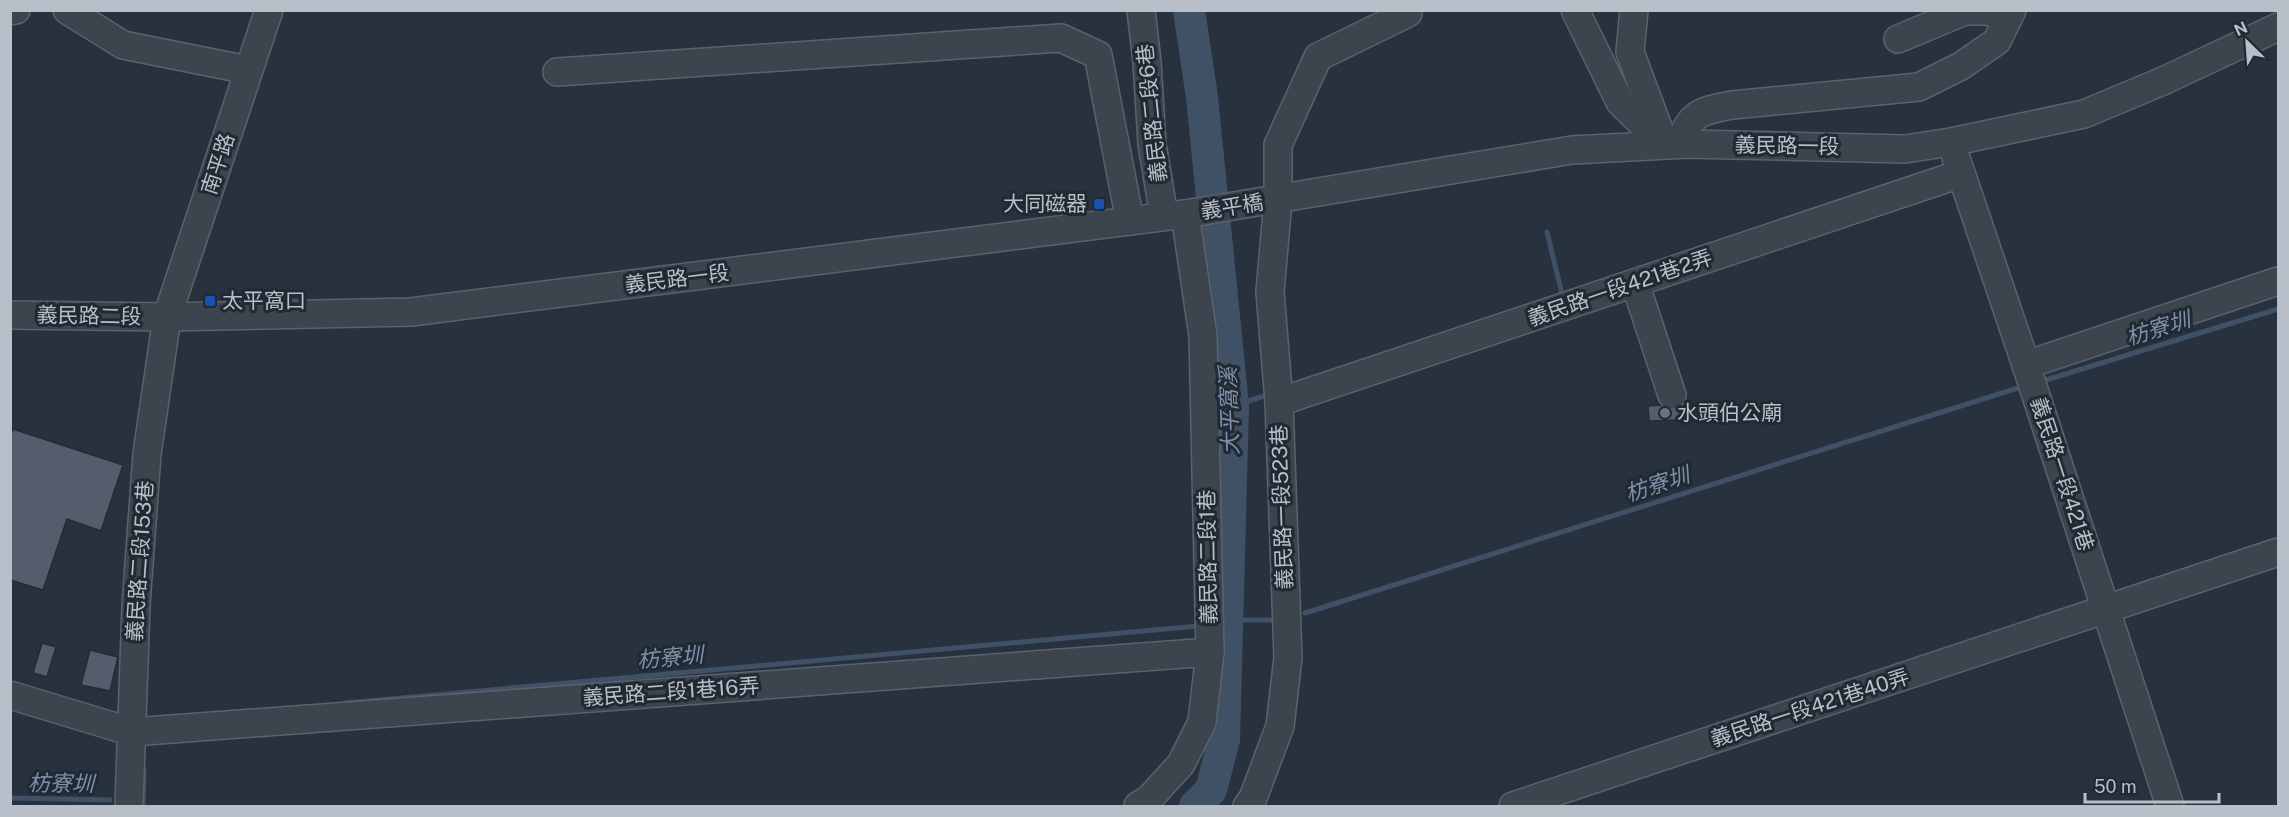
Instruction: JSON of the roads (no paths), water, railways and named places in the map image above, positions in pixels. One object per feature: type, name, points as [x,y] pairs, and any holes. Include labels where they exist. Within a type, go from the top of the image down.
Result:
[{"type":"street","points":[[11,11],[16,10]]},
{"type":"street","points":[[67,10],[123,45],[248,70]]},
{"type":"street","name":"南平路","points":[[167,317],[269,10]]},
{"type":"street","name":"義民路二段6巷","points":[[1141,10],[1152,144],[1174,215]]},
{"type":"street","name":"義民路一段523巷","points":[[1254,804],[1280,726],[1288,658],[1279,402],[1270,292],[1278,200],[1278,146],[1318,57],[1408,13],[1407,10]]},
{"type":"street","points":[[1575,10],[1620,102],[1671,145]]},
{"type":"street","points":[[1634,10],[1630,52],[1671,145]]},
{"type":"street","points":[[1671,145],[1685,127],[1703,110],[1732,105],[1919,87],[1961,66],[1997,42],[2010,14],[1965,11],[1898,39]]},
{"type":"street","name":"義民路一段","points":[[1278,200],[1572,150],[1671,145],[1905,149],[1951,142],[2084,114],[2163,81],[2278,27]]},
{"type":"street","points":[[557,72],[1061,38],[1098,56],[1130,221]]},
{"type":"street","name":"義民路一段421巷","points":[[1951,142],[2170,807]]},
{"type":"street","name":"義民路一段421巷2弄","points":[[1279,402],[1960,174]]},
{"type":"street","name":"義平橋","points":[[1174,215],[1278,200]]},
{"type":"street","name":"義民路一段","points":[[167,317],[411,312],[1174,215]]},
{"type":"street","name":"義民路二段1巷","points":[[1138,807],[1149,799],[1181,764],[1202,722],[1210,652],[1203,336],[1174,215]]},
{"type":"street","points":[[2026,365],[2278,281]]},
{"type":"street","points":[[1635,283],[1672,395]]},
{"type":"street","name":"義民路二段","points":[[10,315],[167,317]]},
{"type":"street","name":"義民路二段153巷","points":[[129,807],[136,605],[147,454],[167,317]]},
{"type":"street","name":"義民路一段421巷40弄","points":[[1513,807],[2278,552]]},
{"type":"street","name":"義民路二段1巷16弄","points":[[132,732],[1210,652]]},
{"type":"street","points":[[10,695],[132,732]]},
{"type":"waterway","name":"大平窩溪","points":[[1189,10],[1202,97],[1233,406],[1224,740],[1211,790],[1195,806]]},
{"type":"waterway","points":[[1547,232],[1562,294],[1559,295]]},
{"type":"waterway","name":"枋寮圳","points":[[2046,380],[2278,309]]},
{"type":"waterway","name":"枋寮圳","points":[[1305,613],[2018,388]]},
{"type":"waterway","points":[[1233,406],[1264,396]]},
{"type":"waterway","points":[[1227,620],[1276,620]]},
{"type":"waterway","name":"枋寮圳","points":[[346,703],[1199,626]]},
{"type":"waterway","name":"枋寮圳","points":[[143,806],[144,769]]},
{"type":"waterway","name":"枋寮圳","points":[[10,798],[110,800]]},
{"type":"place","name":"大同磁器","points":[[1099,204]]},
{"type":"place","name":"太平窩口","points":[[210,301]]},
{"type":"place","name":"水頭伯公廟","points":[[1665,413]]}]
